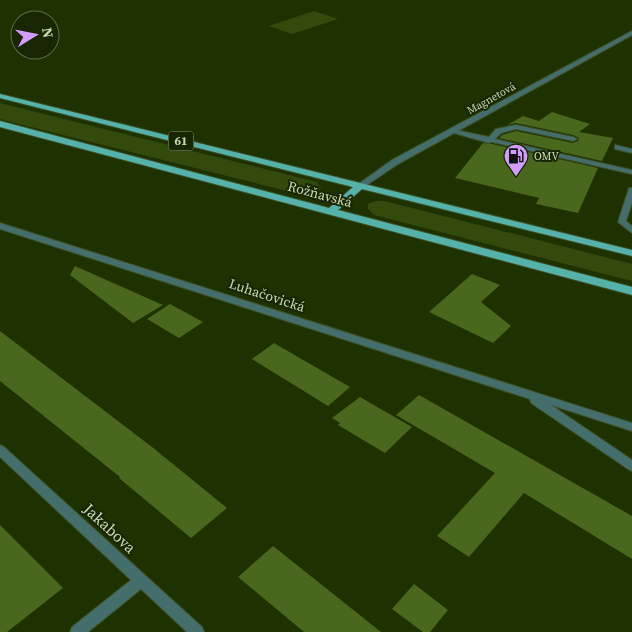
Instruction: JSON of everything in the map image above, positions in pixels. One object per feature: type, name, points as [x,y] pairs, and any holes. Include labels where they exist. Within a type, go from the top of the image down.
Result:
[{"type":"main road","name":"Rožňavská","points":[[0,96],[632,253]]},
{"type":"main road","name":"Rožňavská","points":[[0,124],[632,291]]},
{"type":"main road","points":[[330,212],[361,185]]},
{"type":"street","name":"Magnetová","points":[[361,185],[395,162],[632,33]]},
{"type":"street","points":[[489,141],[499,131],[516,127],[573,138]]},
{"type":"street","points":[[451,131],[632,172]]},
{"type":"street","points":[[618,147],[632,151]]},
{"type":"street","points":[[632,190],[622,222],[632,230]]},
{"type":"street","name":"Luhačovická","points":[[0,226],[632,427]]},
{"type":"street","name":"Luhačovická","points":[[525,393],[632,466]]},
{"type":"street","name":"Jakabova","points":[[0,450],[197,632]]},
{"type":"street","points":[[77,632],[141,580]]},
{"type":"green space","points":[[314,11],[338,19],[292,34],[269,26]]},
{"type":"green space","points":[[0,103],[317,182],[321,188],[317,194],[307,196],[7,121],[0,119]]},
{"type":"green space","points":[[376,201],[385,201],[632,264],[632,281],[374,215],[368,209],[368,204]]},
{"type":"building","points":[[552,112],[590,124],[579,132],[613,138],[602,161],[499,138],[502,135],[516,131],[573,143],[578,141],[579,138],[573,135],[516,123],[507,125],[523,116],[539,121]]},
{"type":"building","points":[[483,143],[598,168],[578,213],[536,204],[539,198],[455,178]]},
{"type":"building","points":[[75,266],[163,305],[133,323],[70,275]]},
{"type":"building","points":[[472,274],[500,285],[481,302],[511,326],[493,343],[429,312]]},
{"type":"building","points":[[170,304],[203,322],[179,338],[147,319]]},
{"type":"building","points":[[0,331],[152,447],[227,508],[191,538],[120,477],[0,381]]},
{"type":"building","points":[[274,343],[350,387],[328,406],[252,359]]},
{"type":"building","points":[[419,395],[632,516],[632,559],[524,493],[469,557],[437,536],[495,473],[396,415]]},
{"type":"building","points":[[360,397],[412,427],[385,453],[338,425],[340,423],[332,418]]},
{"type":"building","points":[[0,525],[63,588],[7,632],[0,632]]},
{"type":"building","points":[[273,546],[381,632],[304,632],[238,577]]},
{"type":"building","points":[[414,584],[448,610],[430,632],[423,632],[392,609]]},
{"type":"place","name":"OMV","points":[[516,177]]}]
